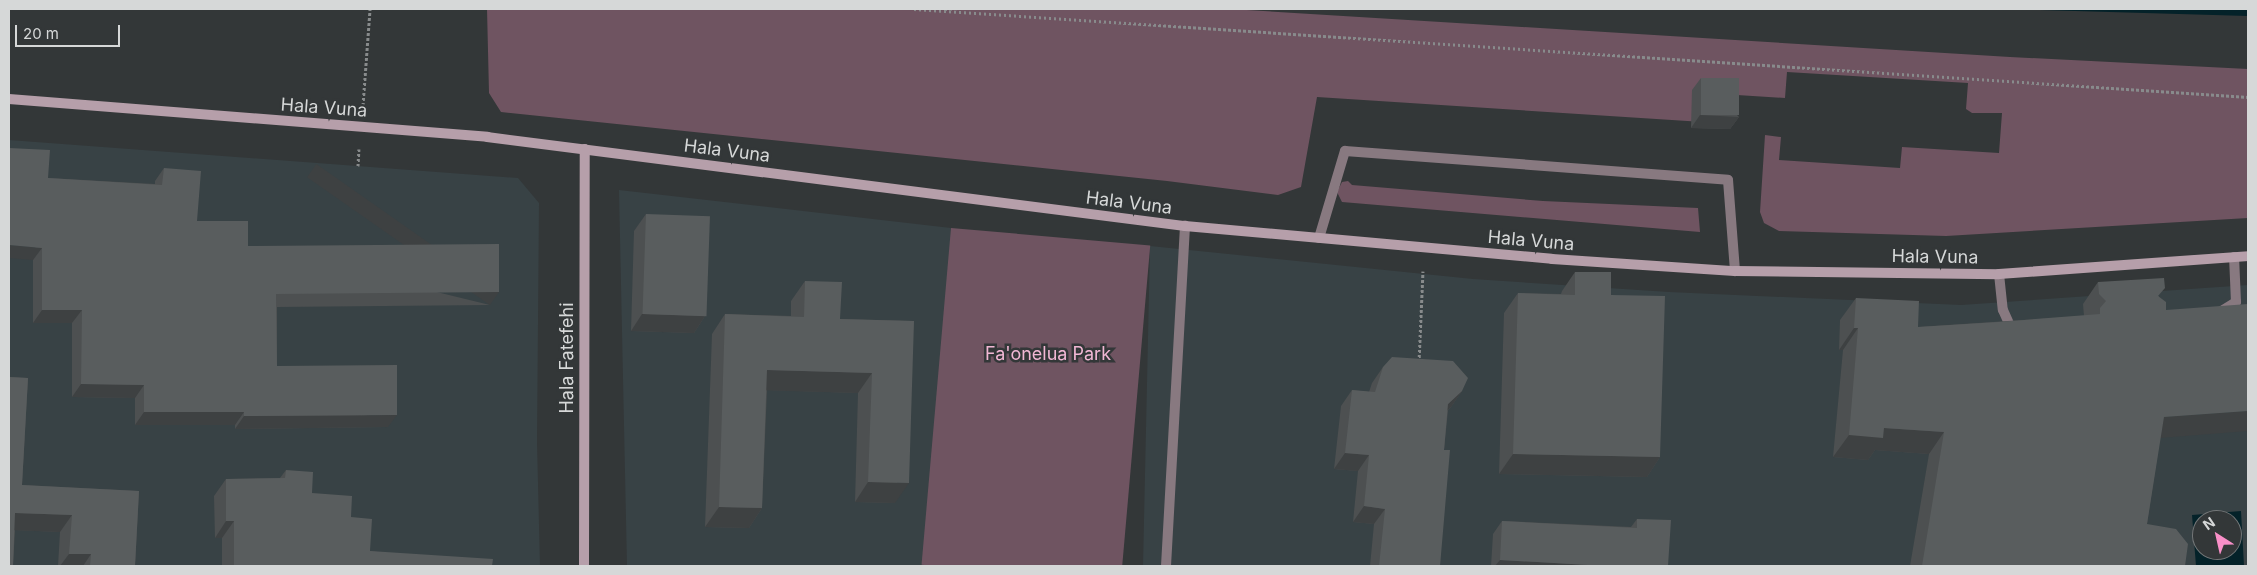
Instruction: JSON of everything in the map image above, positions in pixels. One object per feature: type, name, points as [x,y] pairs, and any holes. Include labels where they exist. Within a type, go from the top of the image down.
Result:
[{"type":"main road","name":"Hala Vuna","points":[[9,99],[487,137],[1185,226],[1424,248],[1736,270],[1999,274],[2248,256]]},
{"type":"main road","name":"Hala Fatefehi","points":[[584,566],[585,149]]},
{"type":"lane","points":[[1319,238],[1345,151],[1728,180],[1736,270]]},
{"type":"lane","points":[[1166,566],[1185,226]]},
{"type":"lane","points":[[2206,316],[2227,310],[2236,302],[2234,257]]},
{"type":"lane","points":[[1999,274],[2003,310],[2010,326],[2031,330]]},
{"type":"path","points":[[358,166],[370,9]]},
{"type":"path","points":[[914,9],[2248,97]]},
{"type":"path","points":[[1419,369],[1424,248]]},
{"type":"shaded area","points":[[9,140],[518,178],[539,203],[537,442],[540,566],[9,566]]},
{"type":"shaded area","points":[[619,190],[951,228],[945,566],[627,566]]},
{"type":"shaded area","points":[[1150,246],[1473,279],[1669,292],[1961,305],[2248,285],[2248,566],[1143,566]]},
{"type":"green space","points":[[487,9],[1230,9],[2010,57],[2248,69],[2248,218],[1946,236],[1779,231],[1764,223],[1760,212],[1765,135],[1781,137],[1779,160],[1900,168],[1902,147],[1999,153],[2002,113],[1972,113],[1966,109],[1968,83],[1787,72],[1785,98],[1737,95],[1734,124],[1317,97],[1301,187],[1278,195],[1167,181],[501,112],[489,93]]},
{"type":"green space","points":[[1348,181],[1352,185],[1543,201],[1698,208],[1700,232],[1342,202],[1337,192],[1342,182]]},
{"type":"green space","name":"Fa'onelua Park","points":[[951,228],[1150,245],[1122,566],[922,565]]},
{"type":"water","points":[[2010,9],[2248,9],[2248,16]]},
{"type":"water","points":[[2242,529],[2244,566],[2196,566],[2196,560],[2242,560]]},
{"type":"building","points":[[1701,78],[1739,78],[1739,115],[1701,115]]},
{"type":"building","points":[[9,148],[50,150],[48,178],[162,185],[164,168],[201,171],[197,221],[248,221],[248,246],[499,244],[499,292],[276,294],[277,366],[397,365],[397,415],[244,416],[244,412],[144,412],[144,385],[81,384],[82,310],[42,310],[42,248],[9,245]]},
{"type":"building","points":[[646,214],[710,216],[706,316],[643,314]]},
{"type":"building","points":[[1575,272],[1611,272],[1611,295],[1665,296],[1660,457],[1513,454],[1518,293],[1575,295]]},
{"type":"building","points":[[2164,278],[2165,288],[2158,296],[2166,302],[2166,310],[2248,304],[2248,411],[2164,417],[2147,524],[2176,529],[2188,544],[2185,566],[1922,566],[1944,432],[1884,428],[1883,438],[1849,435],[1858,328],[1854,328],[1856,298],[1919,301],[1918,327],[1998,322],[2100,314],[2100,308],[2106,301],[2099,294],[2098,282]]},
{"type":"building","points":[[805,281],[842,282],[840,319],[914,321],[909,483],[868,482],[872,373],[767,370],[762,508],[719,507],[725,314],[804,317]]},
{"type":"building","points":[[1392,357],[1453,361],[1468,378],[1462,391],[1448,404],[1444,450],[1450,450],[1440,566],[1379,566],[1385,509],[1364,506],[1369,455],[1345,453],[1352,390],[1375,392],[1383,367]]},
{"type":"building","points":[[9,377],[28,378],[22,485],[139,491],[135,566],[90,566],[91,554],[69,554],[72,515],[15,513],[13,566],[9,566]]},
{"type":"building","points":[[286,470],[313,472],[312,493],[352,496],[351,517],[372,519],[370,551],[493,559],[492,566],[234,566],[234,521],[226,521],[226,479],[285,478]]},
{"type":"building","points":[[1637,519],[1671,520],[1668,566],[1605,566],[1500,560],[1502,521],[1637,528]]}]
